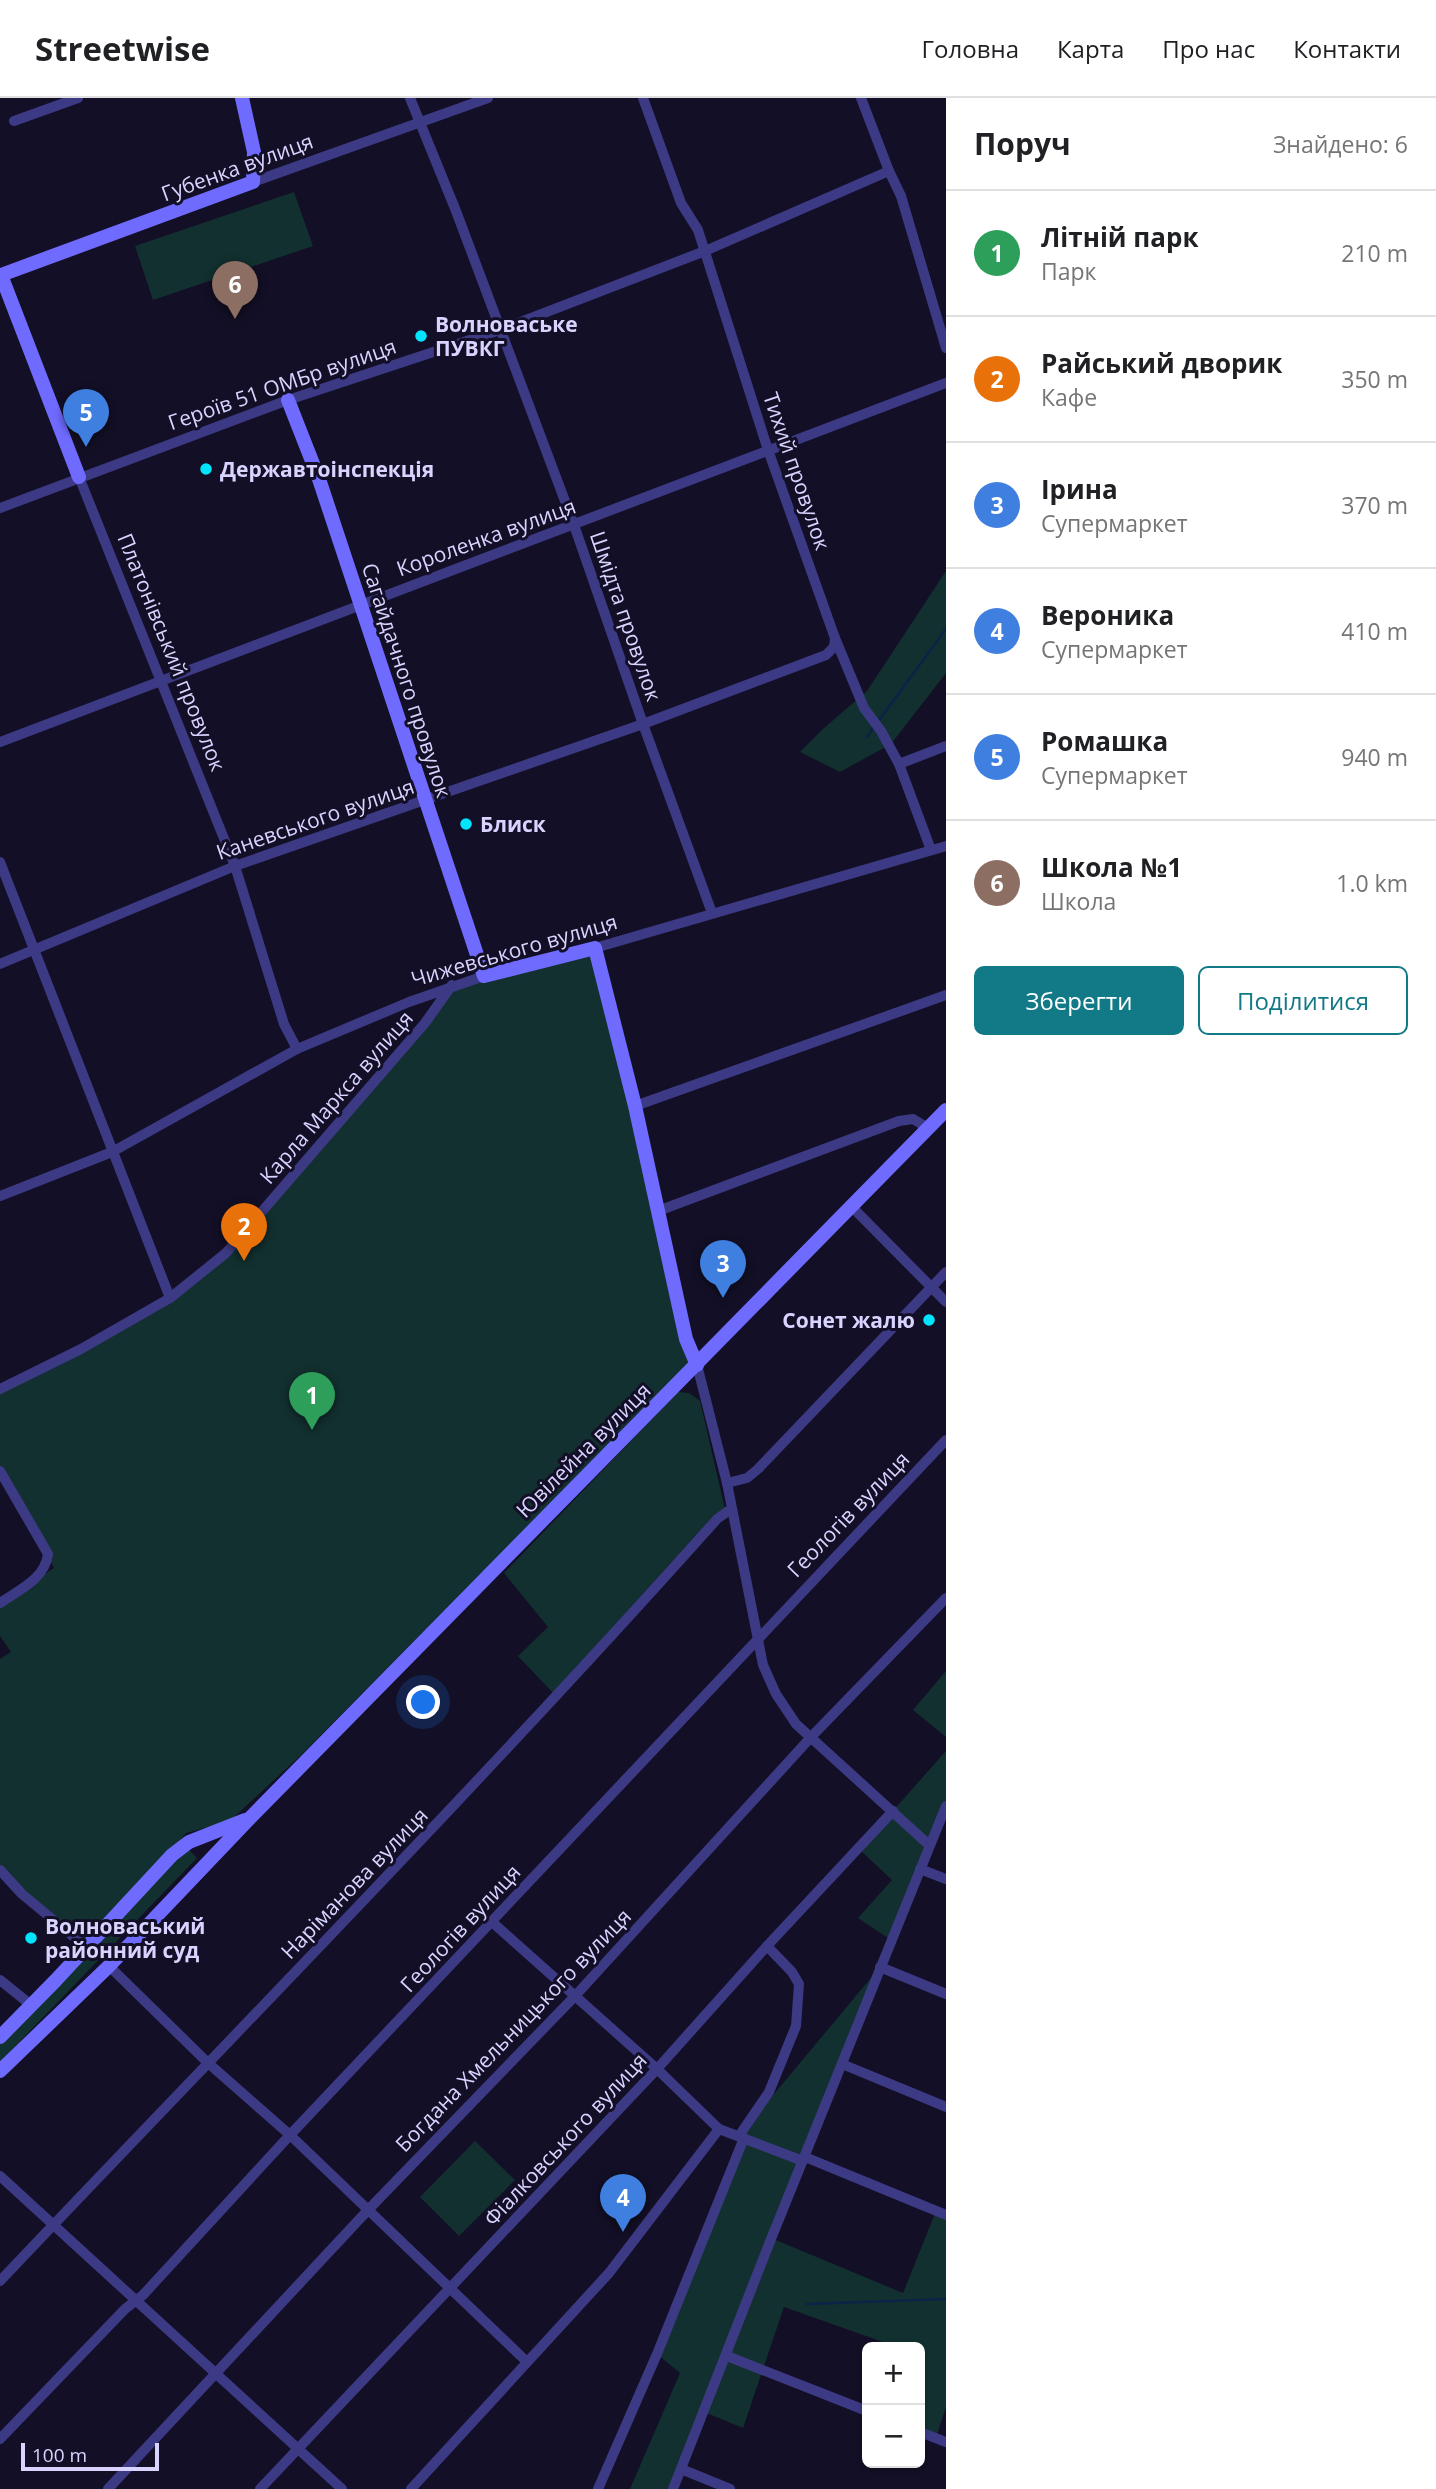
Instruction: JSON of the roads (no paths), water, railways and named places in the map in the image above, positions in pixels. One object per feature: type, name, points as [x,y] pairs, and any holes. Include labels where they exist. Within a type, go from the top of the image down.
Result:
[{"type":"street","points":[[14,121],[78,98]]},
{"type":"street","points":[[242,98],[254,152],[253,182]]},
{"type":"street","name":"Шмідта провулок","points":[[410,98],[456,211],[574,525],[712,913]]},
{"type":"street","name":"Губенка вулиця","points":[[0,274],[488,98]]},
{"type":"street","name":"Тихий провулок","points":[[643,98],[681,203],[698,230],[768,450],[835,638],[864,708],[881,731],[899,764],[931,850]]},
{"type":"street","points":[[861,98],[888,171],[901,196],[946,348]]},
{"type":"street","name":"Героїв 51 ОМБр вулиця","points":[[0,508],[288,400],[500,330],[705,251],[888,171]]},
{"type":"street","name":"Платонівський провулок","points":[[0,274],[235,866],[284,1024],[297,1049]]},
{"type":"street","name":"Короленка вулиця","points":[[0,742],[946,383]]},
{"type":"street","name":"Сагайдачного провулок","points":[[288,400],[319,479],[484,976]]},
{"type":"street","name":"Каневського вулиця","points":[[0,964],[235,866],[643,724],[825,655],[834,647],[835,638]]},
{"type":"street","points":[[899,764],[946,746]]},
{"type":"street","name":"Чижевського вулиця","points":[[0,1196],[112,1152],[297,1049],[452,985],[595,948],[946,846]]},
{"type":"street","points":[[0,862],[170,1298]]},
{"type":"street","points":[[595,948],[635,1106],[686,1339],[697,1365],[727,1483],[763,1665],[780,1702],[796,1724],[929,1845]]},
{"type":"street","name":"Карла Маркса вулиця","points":[[0,1389],[81,1349],[170,1298],[226,1252],[425,1023],[452,985]]},
{"type":"street","points":[[635,1106],[946,995]]},
{"type":"street","name":"Ювілейна вулиця","points":[[0,2071],[109,1966],[249,1819],[946,1110]]},
{"type":"street","points":[[658,1211],[899,1121],[913,1119],[928,1128]]},
{"type":"street","points":[[852,1207],[946,1302]]},
{"type":"street","points":[[727,1483],[747,1478],[758,1469],[946,1272]]},
{"type":"street","name":"Геологів вулиця","points":[[0,2439],[125,2309],[137,2300],[946,1440]]},
{"type":"street","points":[[0,1471],[48,1554],[47,1564],[40,1575],[0,1603]]},
{"type":"street","name":"Наріманова вулиця","points":[[0,2281],[353,1914],[601,1649],[717,1519],[731,1509]]},
{"type":"street","name":"Богдана Хмельницького вулиця","points":[[108,2489],[368,2210],[576,1995],[812,1737],[946,1598]]},
{"type":"street","points":[[673,2489],[946,1806]]},
{"type":"street","name":"Фіалковського вулиця","points":[[260,2489],[657,2068],[893,1811]]},
{"type":"street","name":"Ювілейна вулиця","points":[[0,2037],[172,1855],[189,1842],[249,1819]]},
{"type":"street","points":[[189,1842],[206,1846],[209,1856],[204,1867]]},
{"type":"street","points":[[920,1869],[946,1879]]},
{"type":"street","points":[[0,1870],[22,1894],[86,1948]]},
{"type":"street","points":[[492,1922],[657,2068],[719,2129],[946,2215]]},
{"type":"street","points":[[598,2489],[657,2354],[741,2137],[769,2092],[796,2026],[799,1984],[792,1972],[767,1946]]},
{"type":"street","points":[[109,1966],[526,2361]]},
{"type":"street","points":[[880,1967],[946,1994]]},
{"type":"street","points":[[0,1980],[31,2005]]},
{"type":"street","points":[[842,2064],[946,2107]]},
{"type":"street","points":[[411,2489],[609,2273],[719,2129]]},
{"type":"street","points":[[0,2176],[342,2489]]},
{"type":"street","points":[[727,2356],[862,2409]]},
{"type":"street","points":[[925,2434],[946,2442]]},
{"type":"street","points":[[681,2469],[730,2489]]},
{"type":"waterway","points":[[877,723],[946,629]]},
{"type":"waterway","points":[[867,737],[873,728]]},
{"type":"waterway","points":[[807,2304],[946,2299]]},
{"type":"place","name":"Школа №1","points":[[235,319]]},
{"type":"place","name":"Волноваське ПУВКГ","points":[[421,336]]},
{"type":"place","name":"Ромашка","points":[[86,447]]},
{"type":"place","name":"Державтоінспекція","points":[[206,469]]},
{"type":"place","name":"Блиск","points":[[466,824]]},
{"type":"place","name":"Райський дворик","points":[[244,1261]]},
{"type":"place","name":"Ірина","points":[[723,1298]]},
{"type":"place","name":"Сонет жалю","points":[[929,1320]]},
{"type":"place","name":"Літній парк","points":[[312,1430]]},
{"type":"place","name":"Волноваський районний суд","points":[[31,1938]]},
{"type":"place","name":"Вероника","points":[[623,2232]]}]
